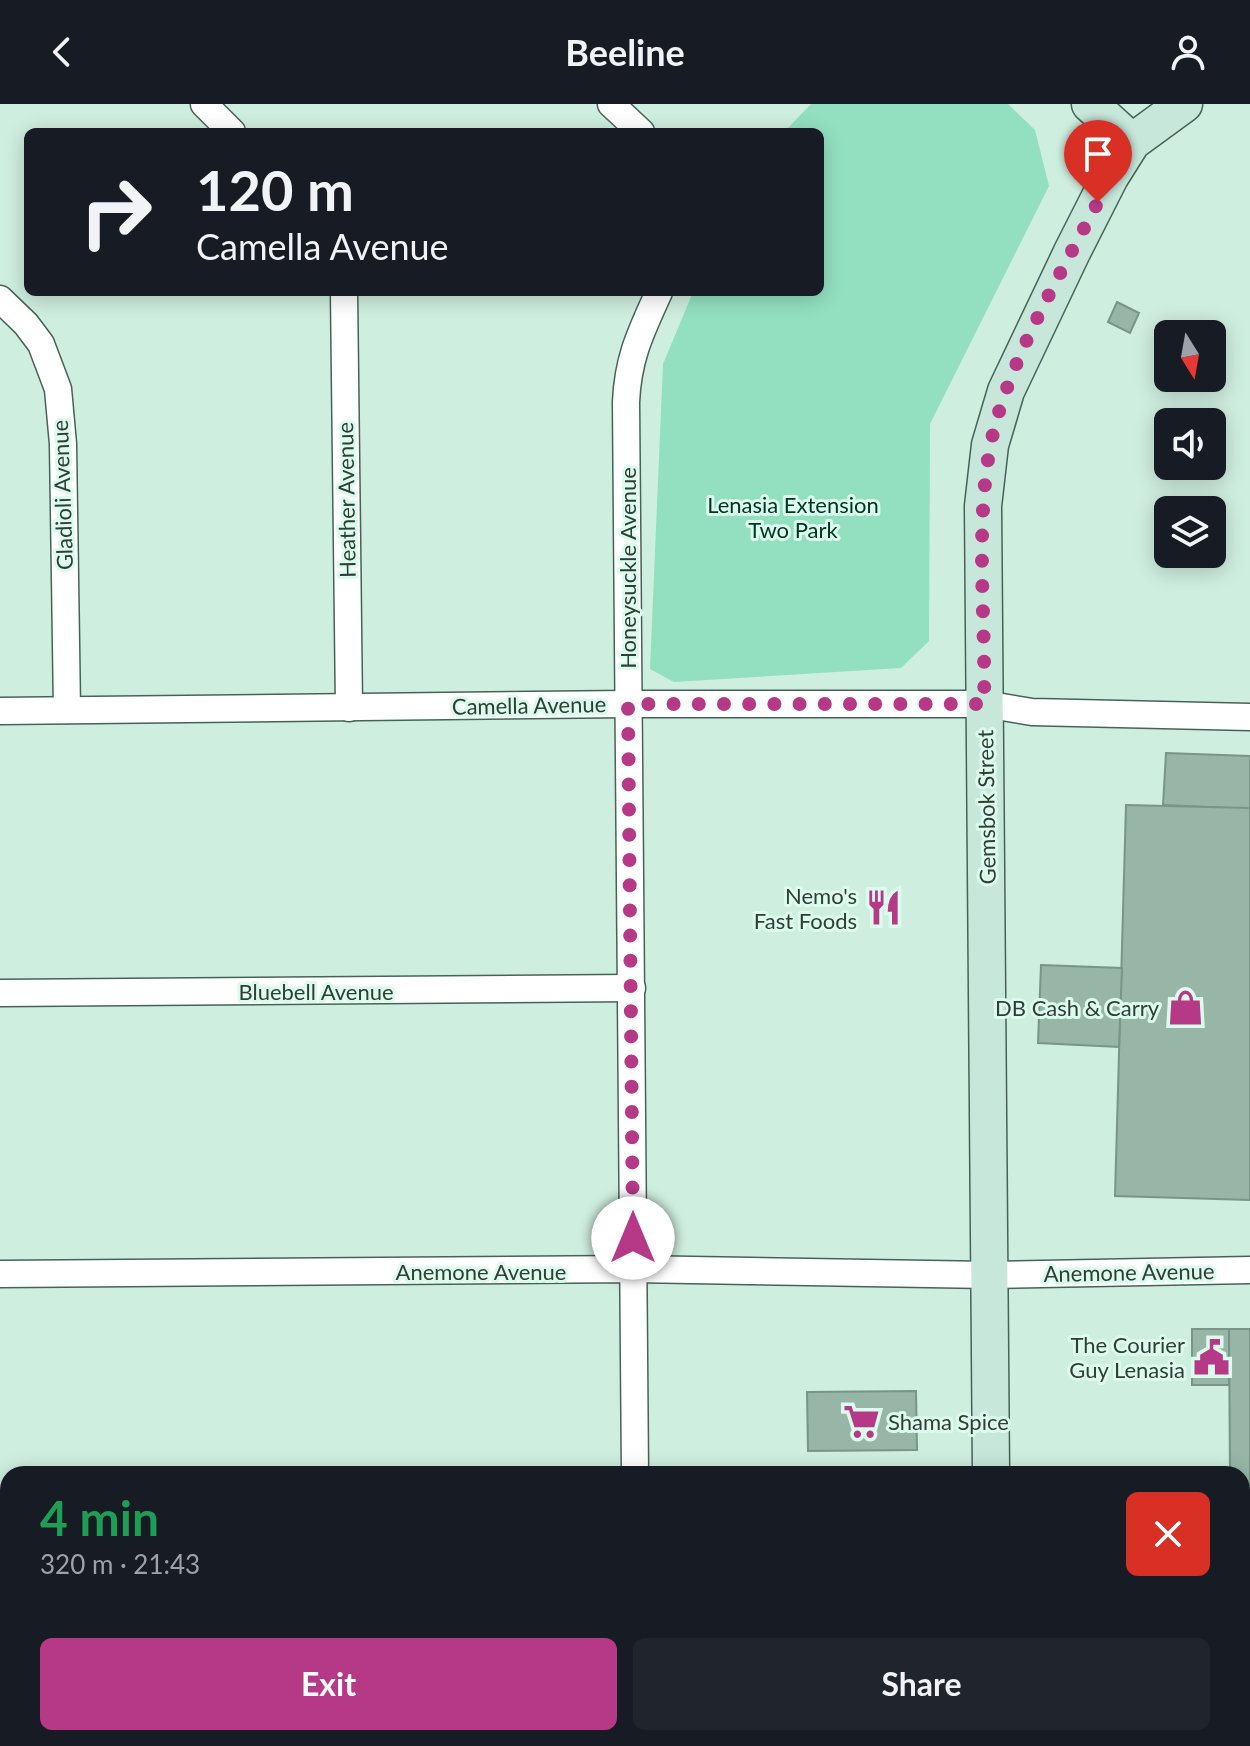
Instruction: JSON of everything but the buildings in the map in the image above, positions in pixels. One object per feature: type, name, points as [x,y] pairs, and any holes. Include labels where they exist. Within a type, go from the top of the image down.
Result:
[{"type":"street","points":[[204,104],[228,128]]},
{"type":"street","points":[[611,104],[637,128]]},
{"type":"street","points":[[1090,104],[1132,142]]},
{"type":"street","name":"Gemsbok Street","points":[[991,1466],[983,506],[986,472],[996,419],[1023,350],[1110,177],[1132,142],[1184,104]]},
{"type":"street","name":"Heather Avenue","points":[[344,296],[349,708]]},
{"type":"street","name":"Honeysuckle Avenue","points":[[635,1466],[627,380],[634,349],[657,296]]},
{"type":"street","name":"Gladioli Avenue","points":[[0,299],[41,344],[58,389],[63,444],[67,710]]},
{"type":"street","name":"Camella Avenue","points":[[0,711],[628,704],[984,704],[1032,712],[1250,717]]},
{"type":"street","name":"Bluebell Avenue","points":[[0,993],[632,988]]},
{"type":"street","name":"Anemone Avenue","points":[[0,1274],[633,1269],[989,1275],[1250,1270]]},
{"type":"green space","name":"Lenasia Extension Two Park","points":[[811,104],[1008,104],[1035,130],[1049,186],[930,424],[929,641],[901,668],[674,682],[650,669],[663,364],[691,296],[824,296],[824,128],[788,128]]},
{"type":"place","name":"Nemo's Fast Foods","points":[[883,908]]},
{"type":"place","name":"DB Cash & Carry","points":[[1185,1007]]},
{"type":"place","name":"The Courier Guy Lenasia","points":[[1211,1357]]},
{"type":"place","name":"Shama Spice","points":[[862,1421]]},
{"type":"route","points":[[633,1238],[628,704],[984,704],[983,506],[990,445],[996,419],[1023,350],[1098,202]]}]
